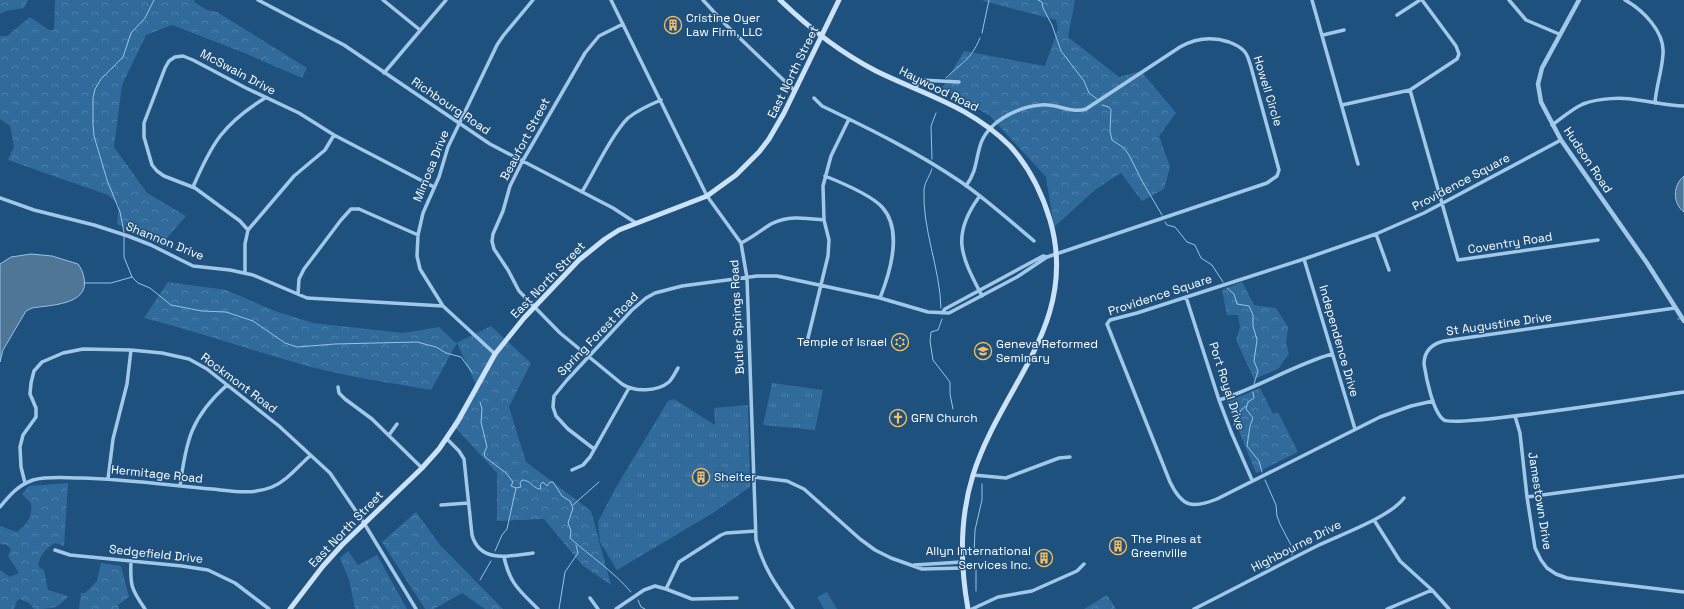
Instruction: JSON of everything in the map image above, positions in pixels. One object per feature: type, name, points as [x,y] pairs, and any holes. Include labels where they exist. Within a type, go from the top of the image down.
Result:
[{"type":"main road","name":"Haywood Road","points":[[780,0],[822,36],[854,58],[963,110],[989,128],[1015,152],[1030,173],[1038,187],[1052,226],[1056,254],[1056,283],[1048,321],[1038,346],[991,432],[973,475],[964,508],[961,536],[962,565],[968,609]]},
{"type":"main road","name":"East North Street","points":[[290,609],[323,566],[364,523],[422,468],[447,438],[495,354],[534,307],[592,248],[619,230],[708,196],[736,175],[759,152],[778,126],[840,0]]},
{"type":"street","name":"Richbourg Road","points":[[258,0],[334,40],[490,144],[613,208],[636,223]]},
{"type":"street","points":[[383,0],[420,30]]},
{"type":"street","points":[[384,73],[446,0]]},
{"type":"street","name":"Mimosa Drive","points":[[443,306],[420,269],[418,256],[418,235],[423,213],[438,177],[448,147],[500,40],[533,0]]},
{"type":"street","name":"Butler Springs Road","points":[[611,0],[708,196],[741,243],[747,278],[756,540],[764,564],[792,609]]},
{"type":"street","points":[[703,0],[725,24],[795,91]]},
{"type":"street","points":[[1312,0],[1358,164]]},
{"type":"street","points":[[1342,105],[1410,90],[1453,62],[1459,56],[1456,46],[1421,0],[1398,15]]},
{"type":"street","points":[[1509,0],[1526,20],[1559,34]]},
{"type":"street","name":"Hudson Road","points":[[1579,0],[1559,34],[1542,68],[1538,84],[1541,102],[1561,140],[1647,263],[1684,321]]},
{"type":"street","points":[[1625,0],[1636,7],[1648,20],[1659,35],[1662,44],[1663,54],[1655,103]]},
{"type":"street","name":"Beaufort Street","points":[[623,24],[604,32],[590,45],[522,162],[510,186],[503,211],[493,234],[492,241],[494,249],[508,270],[519,292],[560,333],[588,358],[629,388]]},
{"type":"street","points":[[1323,35],[1344,30]]},
{"type":"street","name":"Howell Circle","points":[[966,186],[975,173],[981,144],[989,128],[1008,114],[1040,105],[1076,111],[1086,109],[1180,48],[1198,39],[1211,38],[1225,41],[1240,47],[1246,53],[1251,67],[1279,167],[1277,176],[1267,183],[1245,191],[1056,254]]},
{"type":"street","name":"McSwain Drive","points":[[248,230],[240,221],[193,187],[164,176],[157,171],[149,157],[144,137],[144,123],[149,106],[169,61],[178,56],[189,58],[265,98],[299,113],[334,135],[434,187]]},
{"type":"street","points":[[915,88],[921,80],[959,82]]},
{"type":"street","name":"Coventry Road","points":[[1410,90],[1456,259],[1459,261],[1598,240]]},
{"type":"street","points":[[193,187],[203,164],[222,132],[236,118],[265,98]]},
{"type":"street","points":[[814,98],[822,106],[915,152],[966,186],[1034,241]]},
{"type":"street","points":[[1552,125],[1578,107],[1590,103],[1627,99],[1684,106]]},
{"type":"street","points":[[582,192],[614,136],[625,122],[645,107],[661,100]]},
{"type":"street","points":[[807,342],[829,250],[828,234],[824,220],[822,192],[825,176],[831,156],[849,119]]},
{"type":"street","points":[[245,273],[245,244],[248,230],[294,176],[325,150],[334,135]]},
{"type":"street","name":"Providence Square","points":[[1433,401],[1396,411],[1355,429],[1201,505],[1190,504],[1180,497],[1170,482],[1107,326],[1108,321],[1128,316],[1304,259],[1376,234],[1412,219],[1442,204],[1561,140]]},
{"type":"street","points":[[825,176],[875,201],[888,216],[892,228],[892,250],[887,275],[880,298]]},
{"type":"street","points":[[979,197],[967,217],[962,242],[965,263],[982,296]]},
{"type":"street","name":"Shannon Drive","points":[[0,198],[28,208],[94,225],[128,236],[151,245],[193,266],[257,276],[298,294],[314,299],[361,300],[443,306]]},
{"type":"street","points":[[298,294],[299,279],[304,269],[340,220],[353,208],[359,209],[418,235]]},
{"type":"street","points":[[741,243],[771,224],[783,219],[797,217],[824,220]]},
{"type":"street","points":[[1376,234],[1389,270]]},
{"type":"street","name":"Spring Forest Road","points":[[594,449],[563,423],[554,412],[554,396],[632,310],[646,298],[655,293],[682,286],[777,276],[880,298],[928,312],[949,313],[1032,268],[1047,257],[1056,254]]},
{"type":"street","name":"Spring Forest Road","points":[[942,313],[944,309],[979,290],[1043,256],[1047,257]]},
{"type":"street","name":"Independence Drive","points":[[1304,259],[1355,429]]},
{"type":"street","name":"Port Royal Drive","points":[[1186,297],[1219,400],[1252,480]]},
{"type":"street","points":[[443,306],[495,354]]},
{"type":"street","name":"St Augustine Drive","points":[[1676,308],[1439,343],[1428,349],[1424,360],[1433,401],[1439,414],[1444,420],[1449,422],[1515,416],[1684,392]]},
{"type":"street","name":"Rockmont Road","points":[[25,483],[21,467],[20,447],[23,435],[36,417],[30,389],[32,375],[37,366],[47,358],[77,349],[131,350],[162,353],[189,359],[207,369],[278,426],[334,477],[364,523],[416,609]]},
{"type":"street","points":[[108,479],[112,439],[127,384],[131,350]]},
{"type":"street","points":[[1219,400],[1332,354]]},
{"type":"street","points":[[572,470],[583,465],[594,449],[629,388],[643,389],[660,387],[671,380],[678,368]]},
{"type":"street","points":[[180,486],[184,453],[192,430],[206,407],[226,385]]},
{"type":"street","points":[[338,387],[339,392],[345,399],[372,419],[422,468]]},
{"type":"street","name":"Jamestown Drive","points":[[1515,416],[1520,433],[1527,497],[1535,548],[1542,562],[1556,574],[1586,581],[1684,592]]},
{"type":"street","points":[[389,435],[397,424]]},
{"type":"street","points":[[447,438],[464,459],[472,535],[476,545],[488,554],[504,557],[533,553]]},
{"type":"street","name":"Hermitage Road","points":[[0,507],[15,490],[25,483],[55,477],[108,479],[236,491],[262,490],[281,482],[310,456]]},
{"type":"street","points":[[973,475],[1006,478],[1059,458],[1070,458]]},
{"type":"street","points":[[1527,497],[1684,476]]},
{"type":"street","points":[[754,477],[787,481],[804,489],[867,544],[884,555],[911,565],[962,565]]},
{"type":"street","name":"Highbourne Drive","points":[[1194,609],[1323,543],[1374,520],[1394,508],[1404,498]]},
{"type":"street","points":[[441,505],[468,503]]},
{"type":"street","points":[[1374,520],[1400,561],[1432,590],[1449,609]]},
{"type":"street","points":[[666,588],[676,567],[683,558],[726,533],[756,531]]},
{"type":"street","name":"Sedgefield Drive","points":[[55,550],[70,555],[182,566],[214,572],[236,583],[269,609]]},
{"type":"street","points":[[504,557],[512,582],[538,609]]},
{"type":"street","points":[[131,561],[130,579],[134,592],[146,609]]},
{"type":"street","points":[[972,609],[1002,596],[1032,591],[1077,571],[1084,564]]},
{"type":"street","points":[[616,609],[644,590],[655,586],[666,588],[692,599],[737,598]]},
{"type":"street","points":[[1388,609],[1432,590]]},
{"type":"street","points":[[590,598],[598,609]]},
{"type":"green space","points":[[0,0],[28,0],[24,8],[6,11],[0,14]]},
{"type":"green space","points":[[55,0],[194,0],[194,2],[207,10],[217,12],[307,68],[302,78],[242,52],[172,25],[146,35],[122,85],[114,147],[147,193],[186,216],[161,245],[117,224],[119,205],[108,195],[8,160],[14,147],[10,126],[0,119],[0,36],[7,36],[30,17],[49,30],[54,30]]},
{"type":"green space","points":[[1075,0],[1068,37],[1119,77],[1141,71],[1176,113],[1159,136],[1170,167],[1164,189],[1142,201],[1121,173],[1096,189],[1054,227],[1046,177],[990,116],[942,88],[964,51],[1045,66],[1058,29],[1056,20],[983,1]]},
{"type":"green space","points":[[168,282],[226,290],[275,311],[313,323],[403,333],[439,327],[456,343],[491,326],[531,363],[509,407],[526,462],[591,511],[611,585],[582,565],[544,519],[497,521],[497,473],[452,424],[476,385],[457,343],[431,390],[341,374],[311,367],[186,329],[144,318]]},
{"type":"green space","points":[[1242,282],[1254,305],[1276,308],[1288,327],[1286,343],[1289,354],[1278,369],[1254,379],[1236,340],[1240,327],[1238,315],[1227,315],[1222,290]]},
{"type":"green space","points":[[772,383],[823,390],[815,430],[763,425]]},
{"type":"green space","points":[[1260,388],[1273,414],[1278,412],[1298,452],[1256,473],[1227,402]]},
{"type":"green space","points":[[674,399],[715,425],[714,408],[748,405],[750,487],[713,513],[617,570],[600,542],[598,522],[615,489],[668,401]]},
{"type":"green space","points":[[68,483],[64,546],[55,543],[48,548],[42,555],[38,566],[44,570],[48,590],[68,596],[58,606],[49,608],[34,609],[29,603],[20,599],[17,601],[14,609],[0,609],[0,570],[10,577],[19,573],[8,556],[11,549],[7,545],[0,544],[0,526],[17,532],[27,523],[31,512],[31,503],[22,494],[29,486]]},
{"type":"green space","points":[[416,512],[440,545],[503,609],[485,609],[462,593],[434,609],[425,609],[382,542]]},
{"type":"green space","points":[[348,551],[358,565],[377,555],[407,609],[355,609],[349,580],[340,558]]},
{"type":"green space","points":[[101,563],[121,566],[129,597],[118,605],[119,609],[79,609],[81,593],[85,593],[97,581]]},
{"type":"green space","points":[[827,592],[837,609],[824,609],[817,597]]},
{"type":"green space","points":[[1107,595],[1116,609],[1084,609]]},
{"type":"shaded area","points":[[1684,176],[1684,212],[1677,204],[1675,194],[1680,180]]},
{"type":"shaded area","points":[[31,254],[52,256],[78,264],[83,274],[84,287],[81,294],[75,299],[58,304],[32,308],[26,311],[3,350],[0,362],[0,264],[11,257]]},
{"type":"waterway","points":[[124,232],[120,212],[107,180],[94,136],[93,98],[95,89],[101,79],[123,57],[131,33],[145,18],[154,0]]},
{"type":"waterway","points":[[982,33],[989,0]]},
{"type":"waterway","points":[[1038,0],[1042,2],[1043,8],[1052,25],[1061,51],[1084,81],[1089,93],[1097,99]]},
{"type":"waterway","points":[[946,78],[970,56],[980,38]]},
{"type":"waterway","points":[[1102,105],[1109,107],[1111,110],[1110,131],[1112,140],[1124,148],[1129,155],[1162,215]]},
{"type":"waterway","points":[[932,159],[931,126],[936,113]]},
{"type":"waterway","points":[[932,169],[924,189],[924,204],[928,234],[938,278],[941,308]]},
{"type":"waterway","points":[[1165,222],[1167,225],[1175,227],[1187,242],[1195,245],[1201,258],[1212,265],[1223,282]]},
{"type":"waterway","points":[[124,235],[124,257],[132,277],[138,283],[150,288],[171,305],[202,311],[226,312],[253,321],[285,343],[297,347],[335,344],[417,342],[436,347],[446,353],[461,357],[472,372]]},
{"type":"waterway","points":[[84,283],[111,283],[132,277]]},
{"type":"waterway","points":[[1227,288],[1234,294],[1237,304],[1249,306],[1253,315],[1253,326],[1257,340],[1254,361],[1258,371],[1254,384]]},
{"type":"waterway","points":[[942,319],[938,330],[931,332],[930,341],[933,360],[950,382],[950,394],[953,409]]},
{"type":"waterway","points":[[1253,392],[1254,398],[1248,402],[1246,409],[1253,418],[1250,426],[1247,446],[1259,461],[1262,472]]},
{"type":"waterway","points":[[480,402],[482,409],[481,422],[487,447],[484,453],[485,457],[506,473],[513,482],[511,486],[516,488],[521,487],[520,483],[522,480],[527,481],[539,489],[541,489],[540,485],[543,482],[547,486],[550,482],[553,482],[562,496],[570,501],[573,508],[568,523],[571,531],[570,538],[609,570],[631,592]]},
{"type":"waterway","points":[[1234,425],[1241,410],[1246,406]]},
{"type":"waterway","points":[[1265,480],[1276,505],[1277,516],[1280,524],[1293,549],[1292,555]]},
{"type":"waterway","points":[[573,505],[599,482]]},
{"type":"waterway","points":[[974,555],[975,530],[982,500],[982,484]]},
{"type":"waterway","points":[[495,551],[502,535],[507,529],[516,488]]},
{"type":"waterway","points":[[559,609],[565,572],[578,553],[576,545]]},
{"type":"waterway","points":[[480,580],[491,561]]},
{"type":"waterway","points":[[976,570],[976,591]]},
{"type":"waterway","points":[[638,600],[641,607],[645,609]]},
{"type":"place","name":"Cristine Oyer Law Firm, LLC","points":[[673,25]]},
{"type":"place","name":"Temple of Israel","points":[[900,342]]},
{"type":"place","name":"Geneva Reformed Seminary","points":[[983,351]]},
{"type":"place","name":"GFN Church","points":[[898,418]]},
{"type":"place","name":"Shelter","points":[[701,477]]},
{"type":"place","name":"The Pines at Greenville","points":[[1118,546]]},
{"type":"place","name":"Allyn International Services Inc.","points":[[1044,558]]}]
